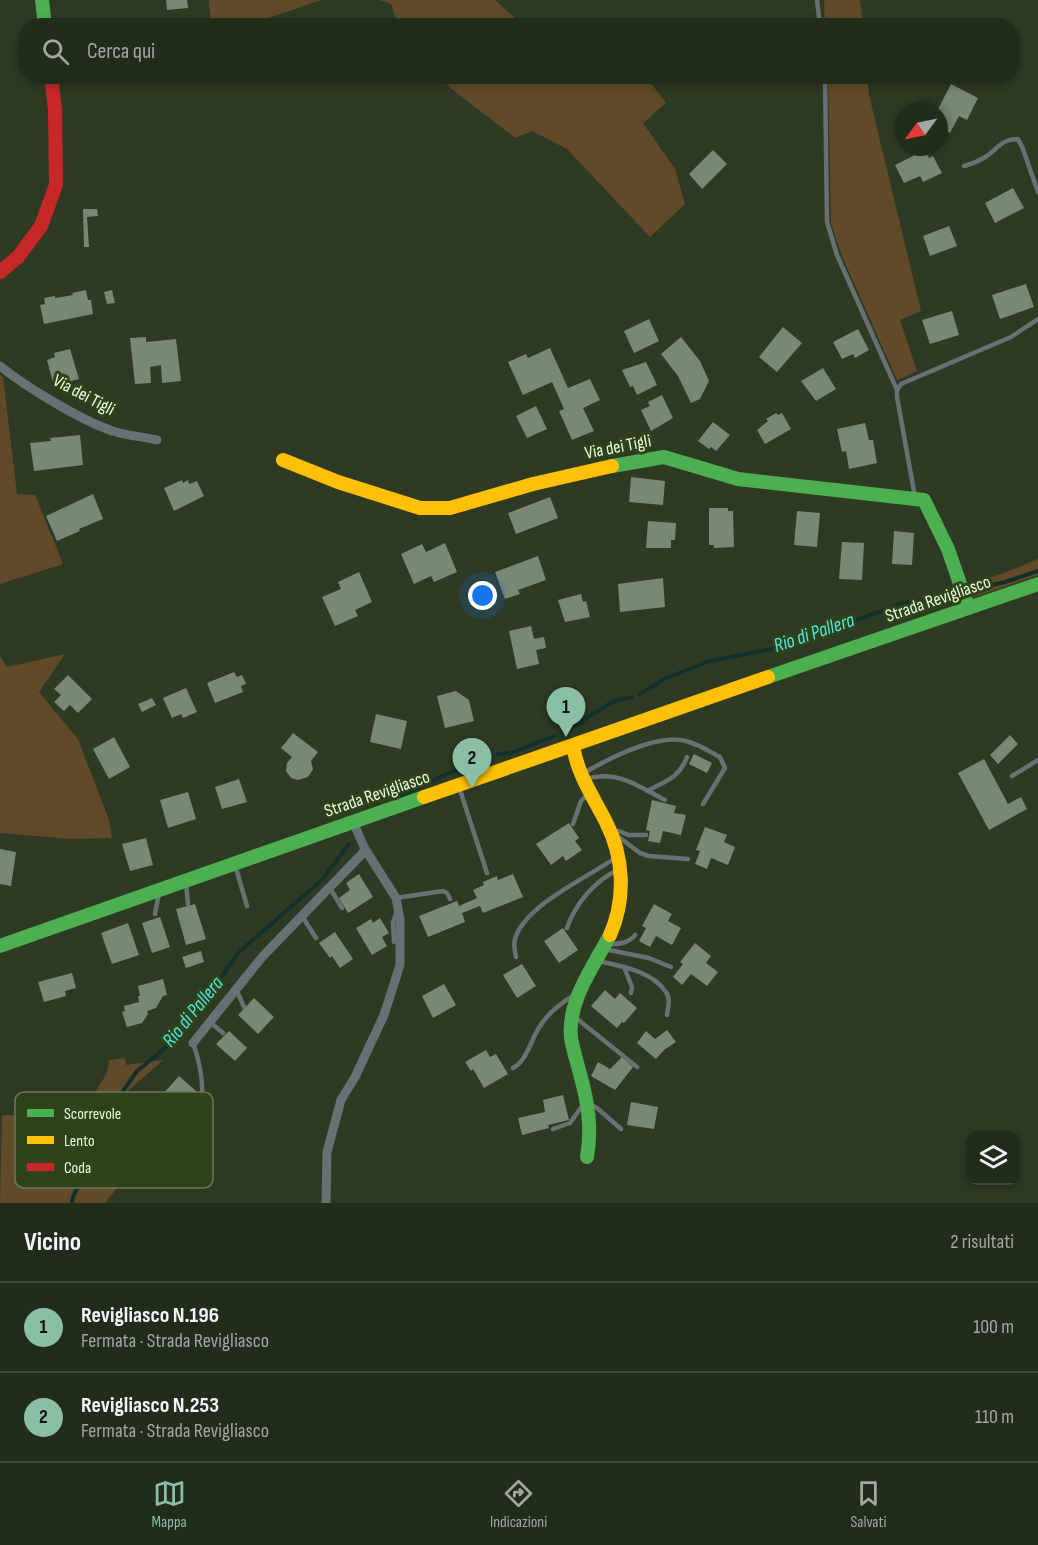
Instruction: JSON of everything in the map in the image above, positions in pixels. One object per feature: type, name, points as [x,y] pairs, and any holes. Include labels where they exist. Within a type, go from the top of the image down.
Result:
[{"type":"street","points":[[42,0],[44,18]]},
{"type":"street","points":[[0,272],[18,257],[41,226],[56,185],[55,110],[52,84]]},
{"type":"street","name":"Via dei Tigli","points":[[0,366],[31,387],[89,420],[115,432],[157,440]]},
{"type":"street","name":"Via dei Tigli","points":[[283,460],[338,482],[420,508],[450,507],[610,466],[664,457],[738,479],[916,499]]},
{"type":"street","points":[[916,499],[924,500],[948,549],[968,607]]},
{"type":"street","name":"Strada Revigliasco","points":[[0,946],[1038,584]]},
{"type":"street","points":[[573,745],[574,754],[586,782],[611,832],[621,885],[619,908],[578,993],[572,1015],[571,1037],[591,1126],[587,1157]]},
{"type":"street","points":[[326,1203],[327,1152],[341,1100],[355,1077],[384,1015],[400,965],[400,920],[396,898],[365,849],[353,822]]},
{"type":"street","points":[[193,1043],[263,956],[365,849]]},
{"type":"lane","points":[[818,0],[819,18]]},
{"type":"lane","points":[[825,84],[827,222],[837,255],[897,390],[916,499]]},
{"type":"lane","points":[[964,166],[978,162],[1000,143],[1011,139],[1018,140],[1038,192]]},
{"type":"lane","points":[[897,390],[908,379],[1011,337],[1038,320]]},
{"type":"lane","points":[[573,824],[586,782],[620,754],[657,741],[685,740],[720,757],[723,761],[724,768],[704,804]]},
{"type":"lane","points":[[648,791],[675,776],[683,769],[687,757]]},
{"type":"lane","points":[[1012,776],[1038,759]]},
{"type":"lane","points":[[586,782],[608,775],[622,778],[665,800]]},
{"type":"lane","points":[[458,785],[487,873]]},
{"type":"lane","points":[[611,832],[646,835]]},
{"type":"lane","points":[[611,832],[640,853],[649,856],[688,859]]},
{"type":"lane","points":[[235,863],[247,906]]},
{"type":"lane","points":[[567,928],[578,907],[592,888],[618,863]]},
{"type":"lane","points":[[516,957],[515,938],[529,917],[560,893],[618,863]]},
{"type":"lane","points":[[186,881],[188,904]]},
{"type":"lane","points":[[330,888],[342,908]]},
{"type":"lane","points":[[155,914],[160,890]]},
{"type":"lane","points":[[396,898],[443,891],[447,893],[450,900]]},
{"type":"lane","points":[[394,942],[393,922],[398,909]]},
{"type":"lane","points":[[302,916],[316,939]]},
{"type":"lane","points":[[600,951],[631,940],[636,935]]},
{"type":"lane","points":[[600,951],[624,967],[652,979],[667,993],[669,1001],[667,1015]]},
{"type":"lane","points":[[600,951],[649,958],[671,967]]},
{"type":"lane","points":[[624,967],[632,987],[631,993]]},
{"type":"lane","points":[[236,989],[244,1006]]},
{"type":"lane","points":[[513,1068],[524,1057],[541,1024],[564,1001],[578,993]]},
{"type":"lane","points":[[572,1015],[637,1067]]},
{"type":"lane","points":[[210,1022],[223,1033]]},
{"type":"lane","points":[[193,1043],[200,1062],[202,1092]]},
{"type":"lane","points":[[553,1129],[570,1123],[580,1108],[587,1103],[597,1108],[621,1129]]},
{"type":"shaded area","points":[[209,0],[321,0],[269,18],[210,18]]},
{"type":"shaded area","points":[[380,0],[495,0],[515,18],[396,18],[391,4]]},
{"type":"shaded area","points":[[824,0],[860,0],[862,18],[825,18]]},
{"type":"shaded area","points":[[446,84],[651,84],[666,103],[643,123],[675,169],[685,204],[650,237],[567,149],[532,131],[515,138]]},
{"type":"shaded area","points":[[828,84],[868,84],[921,311],[900,320],[917,371],[897,380],[842,256],[831,223]]},
{"type":"shaded area","points":[[0,374],[3,377],[17,494],[35,495],[63,564],[0,584]]},
{"type":"shaded area","points":[[1038,559],[1038,575],[969,599],[964,585],[1004,573]]},
{"type":"shaded area","points":[[65,654],[39,692],[78,739],[109,820],[112,838],[70,839],[0,833],[0,656],[7,667]]},
{"type":"shaded area","points":[[125,1058],[126,1065],[163,1060],[128,1092],[95,1092],[107,1073],[109,1060]]},
{"type":"shaded area","points":[[2,1115],[15,1115],[15,1188],[117,1188],[105,1203],[0,1203]]},
{"type":"building","points":[[166,0],[187,0],[188,8],[167,10]]},
{"type":"building","points":[[951,84],[978,98],[967,120],[959,116],[950,133],[948,132],[948,102],[942,102]]},
{"type":"building","points":[[713,150],[727,164],[702,189],[689,174]]},
{"type":"building","points":[[913,156],[928,156],[929,158],[933,156],[942,173],[923,182],[920,176],[904,183],[895,165]]},
{"type":"building","points":[[1013,188],[1024,208],[995,223],[985,203]]},
{"type":"building","points":[[83,209],[97,209],[98,216],[87,217],[89,247],[84,247]]},
{"type":"building","points":[[949,226],[957,246],[930,256],[923,236]]},
{"type":"building","points":[[1026,284],[1034,307],[1000,319],[992,295]]},
{"type":"building","points":[[86,290],[88,300],[91,300],[93,314],[44,324],[40,305],[45,304],[44,298],[73,295],[72,293]]},
{"type":"building","points":[[112,290],[115,303],[107,304],[104,292]]},
{"type":"building","points":[[952,311],[959,335],[930,344],[922,320]]},
{"type":"building","points":[[649,319],[659,341],[634,353],[624,331]]},
{"type":"building","points":[[783,327],[802,343],[777,372],[759,357]]},
{"type":"building","points":[[858,329],[869,350],[855,358],[853,354],[842,359],[833,342]]},
{"type":"building","points":[[146,337],[146,342],[176,339],[181,381],[162,383],[161,365],[150,367],[151,383],[135,384],[130,338]]},
{"type":"building","points":[[681,337],[700,361],[709,381],[700,399],[691,403],[678,376],[661,354]]},
{"type":"building","points":[[550,348],[568,388],[590,379],[600,400],[583,408],[594,431],[572,440],[559,411],[564,409],[552,382],[523,395],[508,362],[526,354],[528,358]]},
{"type":"building","points":[[70,349],[79,379],[54,386],[47,360],[55,357],[54,353]]},
{"type":"building","points":[[646,362],[657,385],[637,395],[633,386],[630,387],[622,370]]},
{"type":"building","points":[[823,368],[836,389],[816,401],[801,381]]},
{"type":"building","points":[[662,395],[673,418],[651,431],[641,410],[650,406],[648,402]]},
{"type":"building","points":[[536,406],[547,429],[527,438],[516,416]]},
{"type":"building","points":[[776,413],[778,415],[782,413],[791,429],[765,444],[757,430],[768,421],[766,419]]},
{"type":"building","points":[[713,422],[730,435],[716,451],[698,441]]},
{"type":"building","points":[[865,423],[869,440],[873,440],[877,463],[849,469],[846,451],[842,452],[837,429]]},
{"type":"building","points":[[80,435],[83,465],[34,471],[30,443]]},
{"type":"building","points":[[631,477],[665,481],[663,505],[629,502]]},
{"type":"building","points":[[182,480],[183,483],[188,480],[189,484],[197,481],[204,496],[174,511],[164,488]]},
{"type":"building","points":[[93,494],[103,519],[57,541],[46,516]]},
{"type":"building","points":[[550,497],[558,518],[516,534],[508,513]]},
{"type":"building","points":[[709,508],[728,508],[728,511],[733,511],[734,547],[714,548],[714,545],[709,545]]},
{"type":"building","points":[[797,511],[820,513],[817,547],[794,545]]},
{"type":"building","points":[[648,521],[676,523],[675,540],[671,540],[671,548],[646,548]]},
{"type":"building","points":[[894,531],[914,533],[912,565],[892,564]]},
{"type":"building","points":[[842,542],[864,543],[862,580],[839,579]]},
{"type":"building","points":[[445,543],[457,572],[434,582],[431,576],[414,584],[401,554],[422,544],[426,552]]},
{"type":"building","points":[[538,556],[546,580],[518,590],[520,594],[505,599],[495,572]]},
{"type":"building","points":[[359,572],[372,602],[355,610],[358,616],[335,626],[322,597],[341,589],[338,582]]},
{"type":"building","points":[[663,578],[665,607],[620,612],[618,584]]},
{"type":"building","points":[[581,594],[583,602],[586,601],[590,617],[565,622],[558,600]]},
{"type":"building","points":[[531,626],[534,639],[544,637],[546,648],[536,650],[539,664],[517,669],[509,631]]},
{"type":"building","points":[[234,672],[237,677],[242,675],[246,684],[241,686],[243,692],[215,703],[207,683]]},
{"type":"building","points":[[68,675],[92,699],[78,713],[70,705],[64,711],[54,702],[61,695],[54,689]]},
{"type":"building","points":[[186,688],[197,712],[183,718],[181,714],[172,718],[163,698]]},
{"type":"building","points":[[456,691],[469,700],[474,721],[445,728],[437,696]]},
{"type":"building","points":[[152,698],[156,705],[142,712],[138,704]]},
{"type":"building","points":[[376,714],[407,721],[401,749],[370,742]]},
{"type":"building","points":[[293,733],[318,752],[311,761],[313,769],[308,777],[298,780],[291,778],[286,771],[287,763],[292,757],[281,748]]},
{"type":"building","points":[[1010,735],[1018,744],[998,764],[990,755]]},
{"type":"building","points":[[114,737],[130,767],[109,779],[93,749]]},
{"type":"building","points":[[694,754],[712,763],[707,773],[689,764]]},
{"type":"building","points":[[984,759],[1008,804],[1021,797],[1027,809],[989,830],[958,773]]},
{"type":"building","points":[[239,779],[247,802],[222,809],[215,787]]},
{"type":"building","points":[[188,792],[196,819],[168,828],[160,800]]},
{"type":"building","points":[[652,800],[676,806],[674,813],[686,815],[681,835],[663,831],[660,843],[648,841],[650,831],[646,830]]},
{"type":"building","points":[[569,823],[579,838],[575,841],[582,850],[566,861],[563,856],[551,865],[536,844]]},
{"type":"building","points":[[705,827],[727,835],[724,842],[735,847],[728,865],[711,858],[707,869],[695,864],[700,851],[696,850]]},
{"type":"building","points":[[146,838],[153,865],[130,871],[122,844]]},
{"type":"building","points":[[0,849],[16,852],[11,886],[0,884]]},
{"type":"building","points":[[359,874],[373,897],[348,913],[339,898],[350,890],[346,883]]},
{"type":"building","points":[[513,874],[523,897],[483,913],[480,906],[462,913],[465,922],[428,937],[419,916],[457,901],[459,906],[477,898],[473,890],[484,885],[483,882],[497,876],[498,880]]},
{"type":"building","points":[[195,904],[206,939],[186,945],[176,909]]},
{"type":"building","points":[[654,904],[672,914],[668,921],[681,928],[672,945],[656,936],[650,947],[639,941],[646,928],[642,926]]},
{"type":"building","points":[[160,917],[170,947],[152,953],[142,923]]},
{"type":"building","points":[[380,918],[389,933],[382,937],[387,946],[372,955],[356,928],[371,919],[373,923]]},
{"type":"building","points":[[128,923],[139,955],[112,964],[101,933]]},
{"type":"building","points":[[563,928],[578,950],[559,963],[544,941]]},
{"type":"building","points":[[335,932],[353,959],[340,968],[319,943]]},
{"type":"building","points":[[695,943],[711,956],[706,963],[718,972],[707,986],[691,974],[682,985],[673,977],[683,964],[680,962]]},
{"type":"building","points":[[201,951],[204,962],[186,968],[182,957]]},
{"type":"building","points":[[522,964],[536,986],[517,998],[503,975]]},
{"type":"building","points":[[72,973],[76,988],[65,991],[66,996],[44,1002],[38,982]]},
{"type":"building","points":[[163,979],[167,995],[163,996],[156,1008],[147,1011],[148,1014],[142,1023],[127,1027],[122,1012],[125,1011],[124,1006],[139,1002],[138,986]]},
{"type":"building","points":[[444,984],[456,1005],[433,1018],[422,996]]},
{"type":"building","points":[[605,990],[615,999],[620,993],[637,1008],[617,1028],[591,1006]]},
{"type":"building","points":[[254,998],[274,1017],[258,1034],[238,1015]]},
{"type":"building","points":[[667,1030],[676,1042],[656,1059],[637,1043],[646,1031],[655,1039]]},
{"type":"building","points":[[229,1031],[247,1048],[235,1061],[216,1044]]},
{"type":"building","points":[[486,1050],[490,1057],[496,1054],[508,1074],[484,1088],[473,1069],[471,1071],[465,1062]]},
{"type":"building","points":[[622,1057],[633,1067],[615,1090],[591,1076],[598,1062],[610,1069]]},
{"type":"building","points":[[179,1076],[197,1092],[165,1092]]},
{"type":"building","points":[[563,1095],[569,1120],[522,1135],[518,1118],[545,1112],[543,1100]]},
{"type":"building","points":[[631,1102],[658,1107],[654,1129],[627,1125]]},
{"type":"waterway","name":"Rio di Pallera","points":[[969,590],[1005,582],[1038,571]]},
{"type":"waterway","name":"Rio di Pallera","points":[[640,694],[666,678],[710,661],[792,645],[821,630],[838,627],[903,603],[958,591]]},
{"type":"waterway","name":"Rio di Pallera","points":[[564,732],[614,701],[632,697]]},
{"type":"waterway","name":"Rio di Pallera","points":[[498,754],[511,753],[554,736]]},
{"type":"waterway","name":"Rio di Pallera","points":[[395,799],[486,755]]},
{"type":"waterway","name":"Rio di Pallera","points":[[122,1092],[137,1071],[170,1044],[180,1024],[208,999],[213,988],[240,951],[321,881],[349,844]]},
{"type":"waterway","name":"Rio di Pallera","points":[[72,1203],[77,1188]]},
{"type":"traffic: fast","points":[[42,0],[44,18]]},
{"type":"traffic: fast","points":[[612,466],[664,457],[738,479],[924,500],[948,549],[968,607]]},
{"type":"traffic: fast","points":[[768,677],[1038,584]]},
{"type":"traffic: fast","points":[[0,946],[424,797]]},
{"type":"traffic: fast","points":[[587,1157],[588,1115],[571,1038],[571,1024],[577,997],[610,935]]},
{"type":"traffic: slow","points":[[283,460],[338,482],[420,508],[450,508],[533,484],[612,466]]},
{"type":"traffic: slow","points":[[424,797],[768,677]]},
{"type":"traffic: slow","points":[[573,745],[582,775],[612,835],[619,864],[621,893],[610,935]]},
{"type":"traffic: jam","points":[[0,272],[18,257],[41,226],[56,185],[55,110],[52,84]]},
{"type":"place","name":"Revigliasco N.196","points":[[566,737]]},
{"type":"place","name":"Revigliasco N.253","points":[[472,788]]}]
